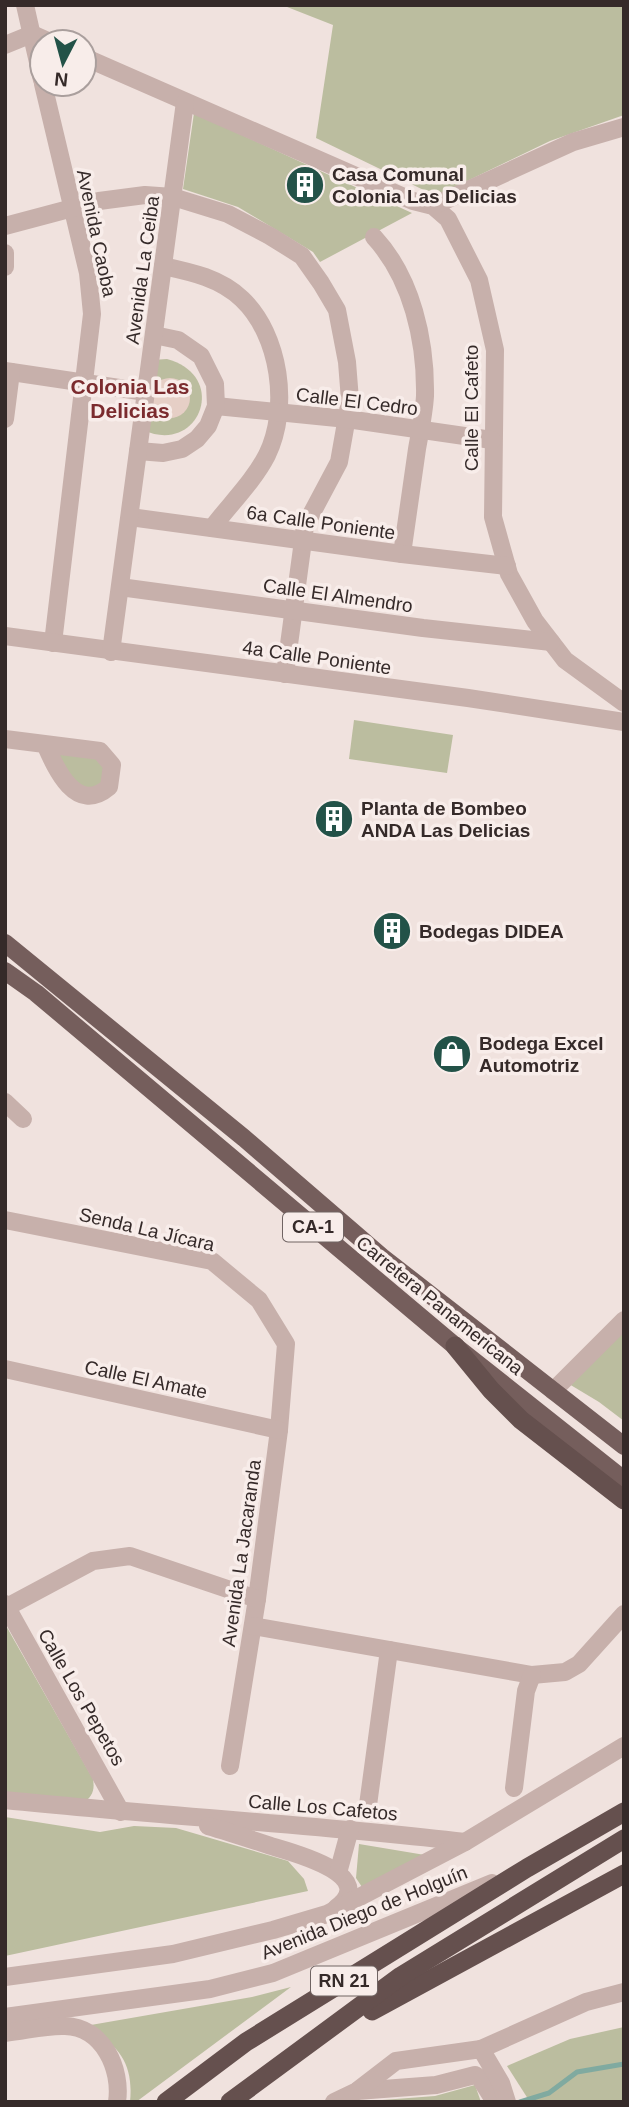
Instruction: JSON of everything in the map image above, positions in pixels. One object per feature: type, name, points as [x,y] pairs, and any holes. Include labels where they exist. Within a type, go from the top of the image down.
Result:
[{"type":"highway","points":[[455,1346],[491,1390],[521,1420],[624,1500]]},
{"type":"highway","points":[[569,1843],[624,1798]]},
{"type":"highway","points":[[569,1843],[624,1812]]},
{"type":"highway","points":[[230,2102],[401,1976],[624,1839]]},
{"type":"highway","name":"RN 21","points":[[166,2102],[246,2042],[569,1843]]},
{"type":"highway","points":[[292,2056],[624,1874]]},
{"type":"main road","name":"Carretera Panamericana","points":[[5,943],[244,1138],[382,1257],[624,1446]]},
{"type":"main road","name":"Carretera Panamericana","points":[[5,971],[36,992],[455,1346],[624,1480]]},
{"type":"street","name":"Avenida Caoba","points":[[25,5],[31,28]]},
{"type":"street","points":[[5,45],[28,36]]},
{"type":"street","points":[[98,63],[414,201],[433,206],[573,142],[624,127]]},
{"type":"street","name":"Avenida Caoba","points":[[46,98],[88,273],[92,314],[52,643]]},
{"type":"street","name":"Avenida La Ceiba","points":[[111,652],[186,102]]},
{"type":"street","points":[[5,226],[72,206],[145,195],[173,197],[228,214],[270,236],[302,257],[321,283],[337,310],[347,362],[350,400],[338,462],[305,526],[285,674]]},
{"type":"street","name":"Calle El Cafeto","points":[[433,206],[448,219],[479,281],[495,350],[493,517],[507,566],[535,621],[565,660],[624,703]]},
{"type":"street","points":[[374,237],[386,250],[404,279],[419,340],[425,397],[402,554]]},
{"type":"street","points":[[5,253],[5,267]]},
{"type":"street","points":[[163,266],[207,276],[243,300],[265,334],[272,351],[278,384],[278,411],[274,435],[254,476],[212,528]]},
{"type":"street","points":[[138,451],[163,453],[183,449],[197,439],[208,426],[216,406],[215,384],[201,356],[178,340],[154,335]]},
{"type":"street","points":[[5,419],[8,371],[146,392]]},
{"type":"street","name":"Calle El Cedro","points":[[216,406],[347,419],[492,440]]},
{"type":"street","name":"6a Calle Poniente","points":[[130,517],[507,566]]},
{"type":"street","name":"Calle El Almendro","points":[[120,587],[551,642]]},
{"type":"street","name":"4a Calle Poniente","points":[[5,636],[468,698],[624,722]]},
{"type":"street","points":[[5,739],[45,744]]},
{"type":"street","points":[[5,1102],[23,1119]]},
{"type":"street","name":"Senda La Jícara","points":[[5,1220],[212,1261],[259,1300],[286,1344]]},
{"type":"street","points":[[553,1391],[624,1320]]},
{"type":"street","name":"Avenida La Jacaranda","points":[[230,1766],[257,1599],[279,1430],[286,1344]]},
{"type":"street","name":"Calle El Amate","points":[[5,1369],[279,1430]]},
{"type":"street","points":[[6,1606],[93,1561],[130,1556],[257,1599]]},
{"type":"street","name":"Calle Los Pepetos","points":[[6,1606],[121,1812]]},
{"type":"street","points":[[253,1626],[532,1675],[565,1672],[579,1664],[624,1614]]},
{"type":"street","points":[[368,1805],[389,1650]]},
{"type":"street","points":[[514,1788],[526,1691],[532,1675]]},
{"type":"street","points":[[5,1977],[173,1954],[327,1914],[465,1842],[624,1746]]},
{"type":"street","name":"Calle Los Cafetos","points":[[5,1800],[121,1812],[350,1829],[465,1842]]},
{"type":"street","name":"Calle Los Cafetos","points":[[177,1816],[311,1858],[338,1873]]},
{"type":"street","points":[[327,1914],[340,1906],[347,1896],[345,1882],[338,1873],[350,1829]]},
{"type":"street","name":"Avenida Diego de Holguín","points":[[5,2017],[210,1989],[273,1973],[527,1868]]},
{"type":"street","points":[[334,2102],[357,2091],[396,2061],[481,2049],[586,2002],[624,1992]]},
{"type":"street","points":[[5,2033],[66,2026],[82,2030],[96,2039],[114,2062],[118,2082],[117,2102]]},
{"type":"street","points":[[481,2049],[507,2102]]},
{"type":"street","points":[[357,2091],[436,2085],[475,2075],[480,2078],[495,2102]]},
{"type":"green space","points":[[282,5],[624,5],[624,115],[550,141],[436,196],[316,138],[333,25]]},
{"type":"green space","name":"Casa Comunal Colonia Las Delicias","points":[[194,113],[412,213],[320,262],[313,252],[238,207],[183,189]]},
{"type":"green space","points":[[167,359],[186,368],[198,381],[202,396],[200,411],[192,423],[179,432],[163,435],[143,430],[152,360]]},
{"type":"green space","points":[[354,720],[453,735],[447,773],[349,759]]},
{"type":"green space","points":[[52,748],[98,755],[107,766],[104,784],[96,791],[69,782]]},
{"type":"green space","points":[[624,1319],[624,1421],[569,1384]]},
{"type":"green space","points":[[5,1624],[93,1779],[92,1793],[82,1804],[5,1796]]},
{"type":"green space","points":[[5,1817],[100,1832],[134,1826],[176,1828],[288,1861],[304,1879],[308,1891],[5,1956]]},
{"type":"green space","points":[[359,1844],[425,1855],[362,1887],[356,1878]]},
{"type":"green space","points":[[291,1987],[136,2102],[130,2102],[129,2076],[121,2056],[107,2040],[85,2026],[252,1997]]},
{"type":"green space","points":[[624,2027],[624,2102],[530,2102],[507,2066],[570,2039]]},
{"type":"green space","points":[[475,2085],[481,2102],[356,2102],[435,2096]]},
{"type":"shaded area","points":[[170,378],[184,384],[190,398],[184,412],[170,418],[156,412],[150,398],[156,384]]},
{"type":"waterway","points":[[520,2102],[549,2093],[577,2072],[624,2064]]},
{"type":"place","name":"Casa Comunal Colonia Las Delicias","points":[[305,185]]},
{"type":"place","name":"Planta de Bombeo ANDA Las Delicias","points":[[334,819]]},
{"type":"place","name":"Bodegas DIDEA","points":[[392,931]]},
{"type":"place","name":"Bodega Excel Automotriz","points":[[452,1054]]},
{"type":"district","name":"Colonia Las Delicias","points":[[130,399]]}]
